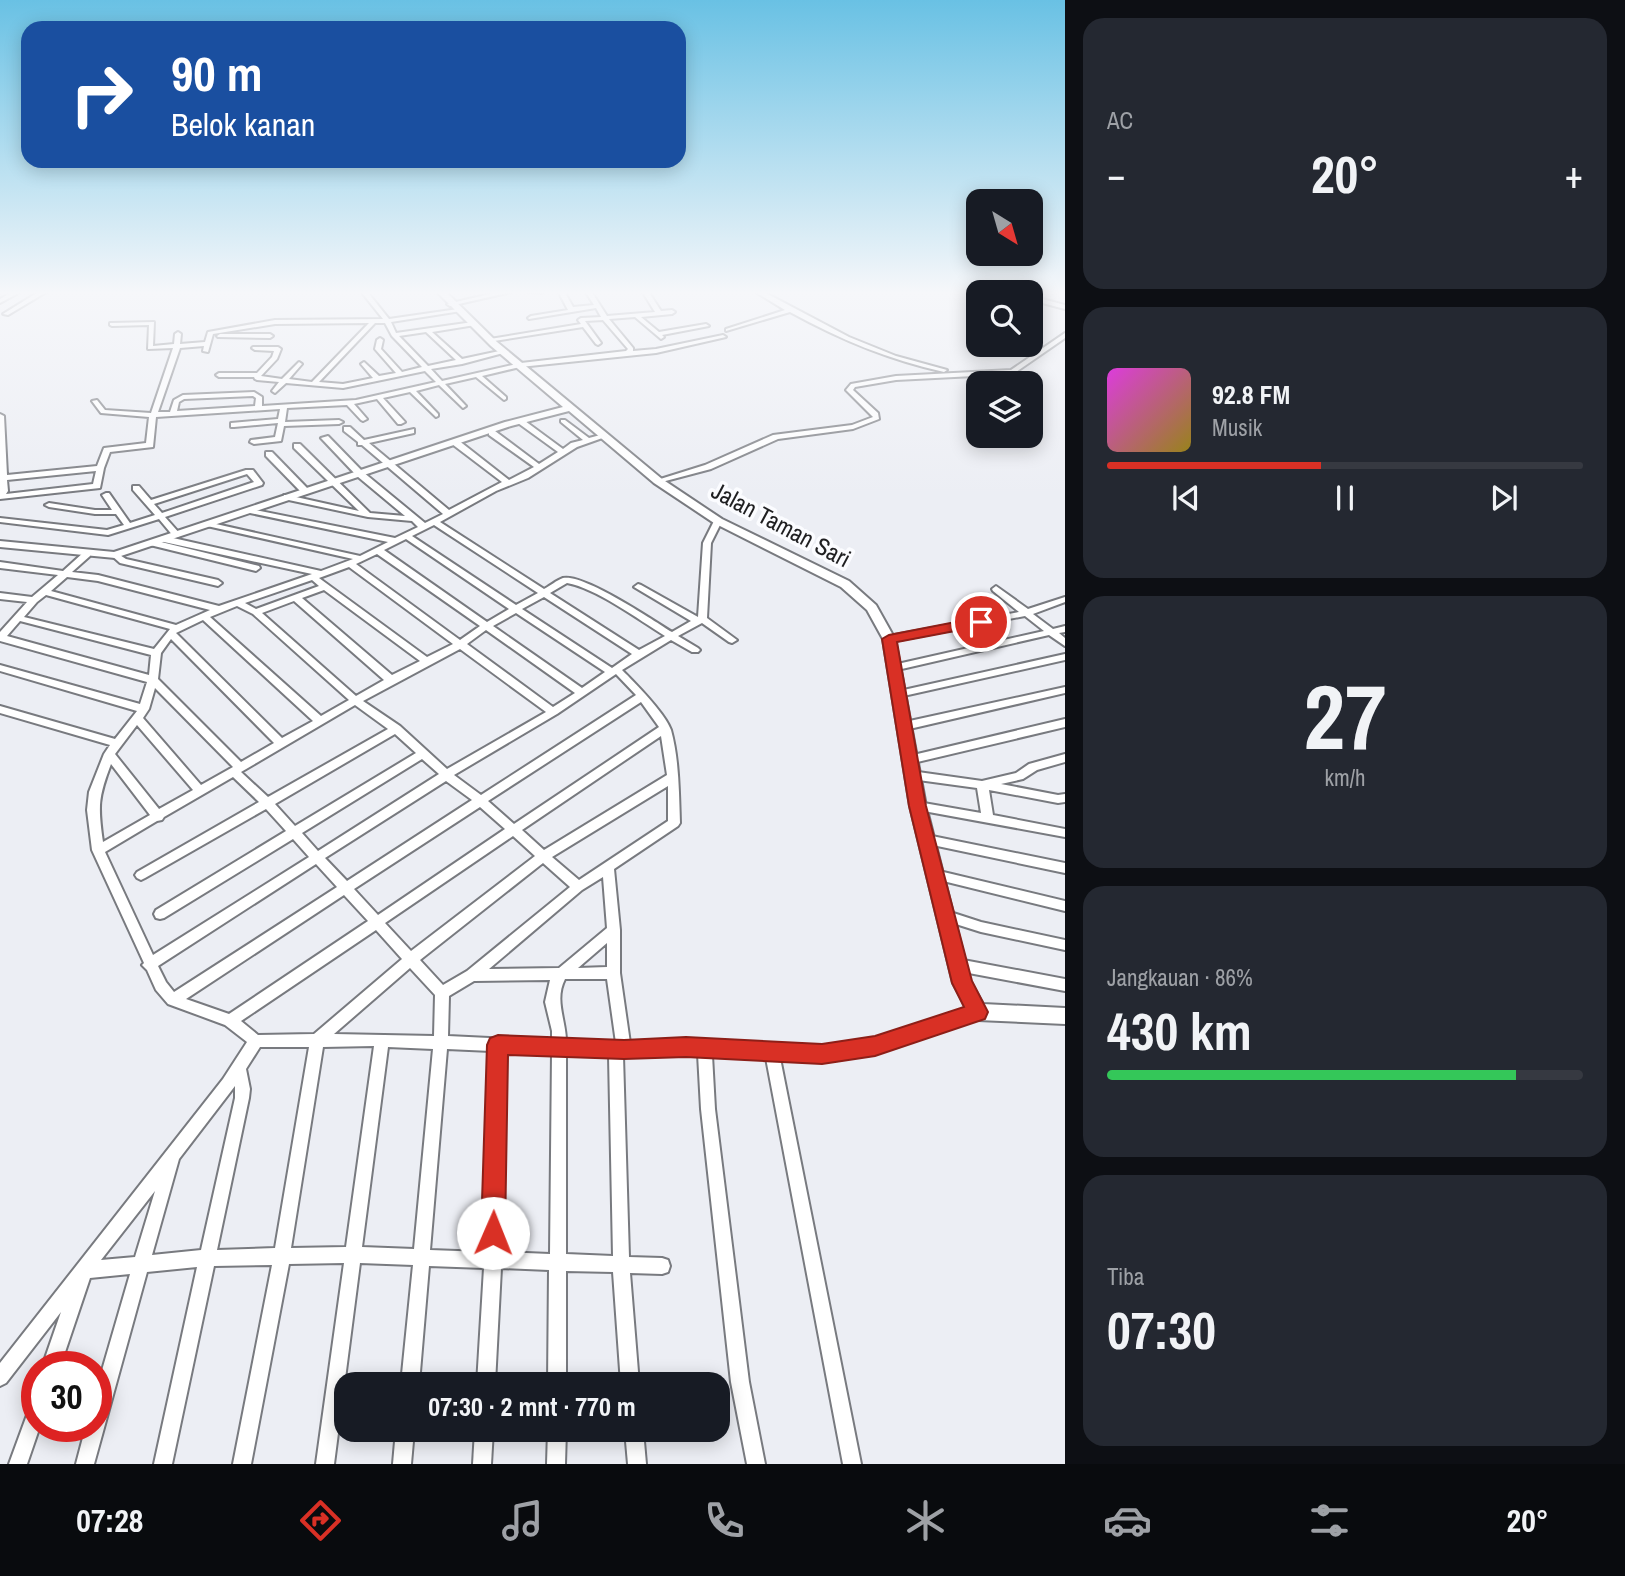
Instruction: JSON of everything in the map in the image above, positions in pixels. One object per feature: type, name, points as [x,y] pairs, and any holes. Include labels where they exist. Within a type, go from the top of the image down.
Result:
[{"type":"street","points":[[0,497],[97,486],[107,450],[149,446],[152,415],[173,359]]},
{"type":"street","points":[[247,387],[274,359]]},
{"type":"street","points":[[314,384],[337,359]]},
{"type":"street","points":[[387,359],[401,375]]},
{"type":"street","points":[[418,359],[463,406]]},
{"type":"street","points":[[219,376],[258,377],[343,386],[473,359]]},
{"type":"street","name":"Jalan Taman Sari","points":[[513,359],[658,481],[718,521],[845,584],[872,608],[889,639],[911,775],[944,915],[962,983],[978,1012]]},
{"type":"street","points":[[95,401],[103,412],[152,415],[349,403],[522,366],[576,359]]},
{"type":"street","points":[[895,359],[964,374]]},
{"type":"street","points":[[658,481],[708,467],[776,437],[844,428],[873,421],[877,418],[876,414],[849,390],[853,385],[897,378],[1013,372],[1031,359]]},
{"type":"street","points":[[275,391],[299,364]]},
{"type":"street","points":[[364,364],[378,379]]},
{"type":"street","points":[[477,375],[504,398]]},
{"type":"street","points":[[412,390],[436,415]]},
{"type":"street","points":[[173,414],[176,401],[183,397],[254,394],[259,397],[258,408]]},
{"type":"street","points":[[379,397],[401,422]]},
{"type":"street","points":[[349,403],[363,419]]},
{"type":"street","points":[[254,442],[278,439],[284,407]]},
{"type":"street","points":[[0,544],[116,555],[509,425],[569,408]]},
{"type":"street","points":[[476,437],[543,415]]},
{"type":"street","points":[[0,416],[4,491],[0,497]]},
{"type":"street","points":[[563,421],[587,440]]},
{"type":"street","points":[[234,425],[339,422]]},
{"type":"street","points":[[522,423],[563,452]]},
{"type":"street","points":[[347,429],[448,514]]},
{"type":"street","points":[[361,443],[411,431]]},
{"type":"street","points":[[492,433],[538,467]]},
{"type":"street","points":[[604,436],[587,440],[563,452],[434,522],[355,561],[219,609],[174,630],[156,653],[153,680],[141,714],[109,754],[94,801],[98,850],[161,986],[173,1000],[230,1021],[256,1041],[382,1040],[620,1049],[686,1047],[822,1054],[875,1046],[978,1012],[1065,1016]]},
{"type":"street","points":[[325,438],[361,475],[424,527]]},
{"type":"street","points":[[457,443],[508,483]]},
{"type":"street","points":[[297,446],[368,515]]},
{"type":"street","points":[[269,454],[305,491]]},
{"type":"street","points":[[3,478],[100,468]]},
{"type":"street","points":[[0,520],[108,533],[259,483],[250,472],[246,472],[149,503]]},
{"type":"street","points":[[286,499],[335,483]]},
{"type":"street","points":[[136,488],[177,535]]},
{"type":"street","points":[[106,495],[129,527]]},
{"type":"street","points":[[286,499],[368,515],[416,519]]},
{"type":"street","points":[[49,505],[106,513],[118,512]]},
{"type":"street","points":[[250,511],[396,541]]},
{"type":"street","points":[[700,620],[707,543],[718,521]]},
{"type":"street","points":[[434,522],[639,654]]},
{"type":"street","points":[[207,524],[355,561],[553,712]]},
{"type":"street","points":[[406,536],[614,671],[642,696],[665,728],[673,777],[674,823],[578,887],[472,975],[442,993]]},
{"type":"street","points":[[159,541],[256,568]]},
{"type":"street","points":[[159,541],[318,575],[326,586],[428,662]]},
{"type":"street","points":[[378,550],[582,693]]},
{"type":"street","points":[[87,554],[34,600],[0,637],[153,680],[442,993],[411,1372]]},
{"type":"street","points":[[116,555],[123,561],[218,583]]},
{"type":"street","points":[[0,565],[67,573],[152,590],[219,609]]},
{"type":"street","points":[[98,850],[391,680],[461,644],[516,608],[572,579],[695,650]]},
{"type":"street","points":[[256,612],[326,586]]},
{"type":"street","points":[[638,587],[732,640]]},
{"type":"street","points":[[996,589],[1065,643]]},
{"type":"street","points":[[45,592],[174,630],[281,744]]},
{"type":"street","points":[[0,596],[34,600]]},
{"type":"street","points":[[296,598],[391,680]]},
{"type":"street","points":[[889,639],[1027,613],[1064,599]]},
{"type":"street","points":[[237,603],[256,612],[357,702],[396,729],[578,887]]},
{"type":"street","points":[[204,616],[321,722]]},
{"type":"street","points":[[149,965],[446,775],[553,712],[639,654],[700,620]]},
{"type":"street","points":[[0,622],[15,621],[156,653]]},
{"type":"street","points":[[893,668],[1065,629]]},
{"type":"street","points":[[899,694],[1065,657]]},
{"type":"street","points":[[0,668],[141,714],[201,791]]},
{"type":"street","points":[[905,726],[1065,690]]},
{"type":"street","points":[[173,1000],[642,696]]},
{"type":"street","points":[[0,709],[118,744]]},
{"type":"street","points":[[909,760],[1065,723]]},
{"type":"street","points":[[230,1021],[665,728]]},
{"type":"street","points":[[141,875],[396,729]]},
{"type":"street","points":[[160,914],[424,753]]},
{"type":"street","points":[[109,754],[158,817]]},
{"type":"street","points":[[982,785],[1019,776],[1038,765],[1065,758]]},
{"type":"street","points":[[911,775],[1063,800]]},
{"type":"street","points":[[242,1464],[282,1256],[317,1040],[412,958],[544,856],[673,777]]},
{"type":"street","points":[[982,785],[988,818]]},
{"type":"street","points":[[918,806],[1065,833]]},
{"type":"street","points":[[927,840],[1065,868]]},
{"type":"street","points":[[608,869],[620,1049],[621,1265],[629,1372]]},
{"type":"street","points":[[935,875],[1065,906]]},
{"type":"street","points":[[944,915],[981,927],[1065,945]]},
{"type":"street","points":[[557,1372],[558,1022],[552,994],[561,974],[614,930]]},
{"type":"street","points":[[958,965],[1065,985]]},
{"type":"street","points":[[472,975],[613,974]]},
{"type":"street","points":[[325,1464],[382,1040]]},
{"type":"street","points":[[0,1377],[239,1070],[256,1041]]},
{"type":"street","points":[[487,1372],[493,1260],[498,1045]]},
{"type":"street","points":[[705,1049],[708,1109],[740,1382],[756,1464]]},
{"type":"street","points":[[772,1052],[852,1464]]},
{"type":"street","points":[[163,1464],[243,1094],[239,1070]]},
{"type":"street","points":[[112,1369],[174,1151]]},
{"type":"street","points":[[84,1270],[207,1258],[353,1255],[662,1266]]},
{"type":"street","points":[[56,1351],[84,1270]]},
{"type":"street","points":[[18,1464],[26,1442]]},
{"type":"street","points":[[85,1464],[91,1442]]},
{"type":"street","points":[[402,1464],[404,1442]]},
{"type":"street","points":[[482,1464],[483,1442]]},
{"type":"street","points":[[556,1442],[556,1464]]},
{"type":"street","points":[[635,1442],[637,1464]]},
{"type":"route","points":[[493,1233],[498,1045],[624,1049],[686,1047],[822,1054],[875,1046],[978,1012],[962,983],[944,915],[911,775],[889,639],[981,622]]}]
